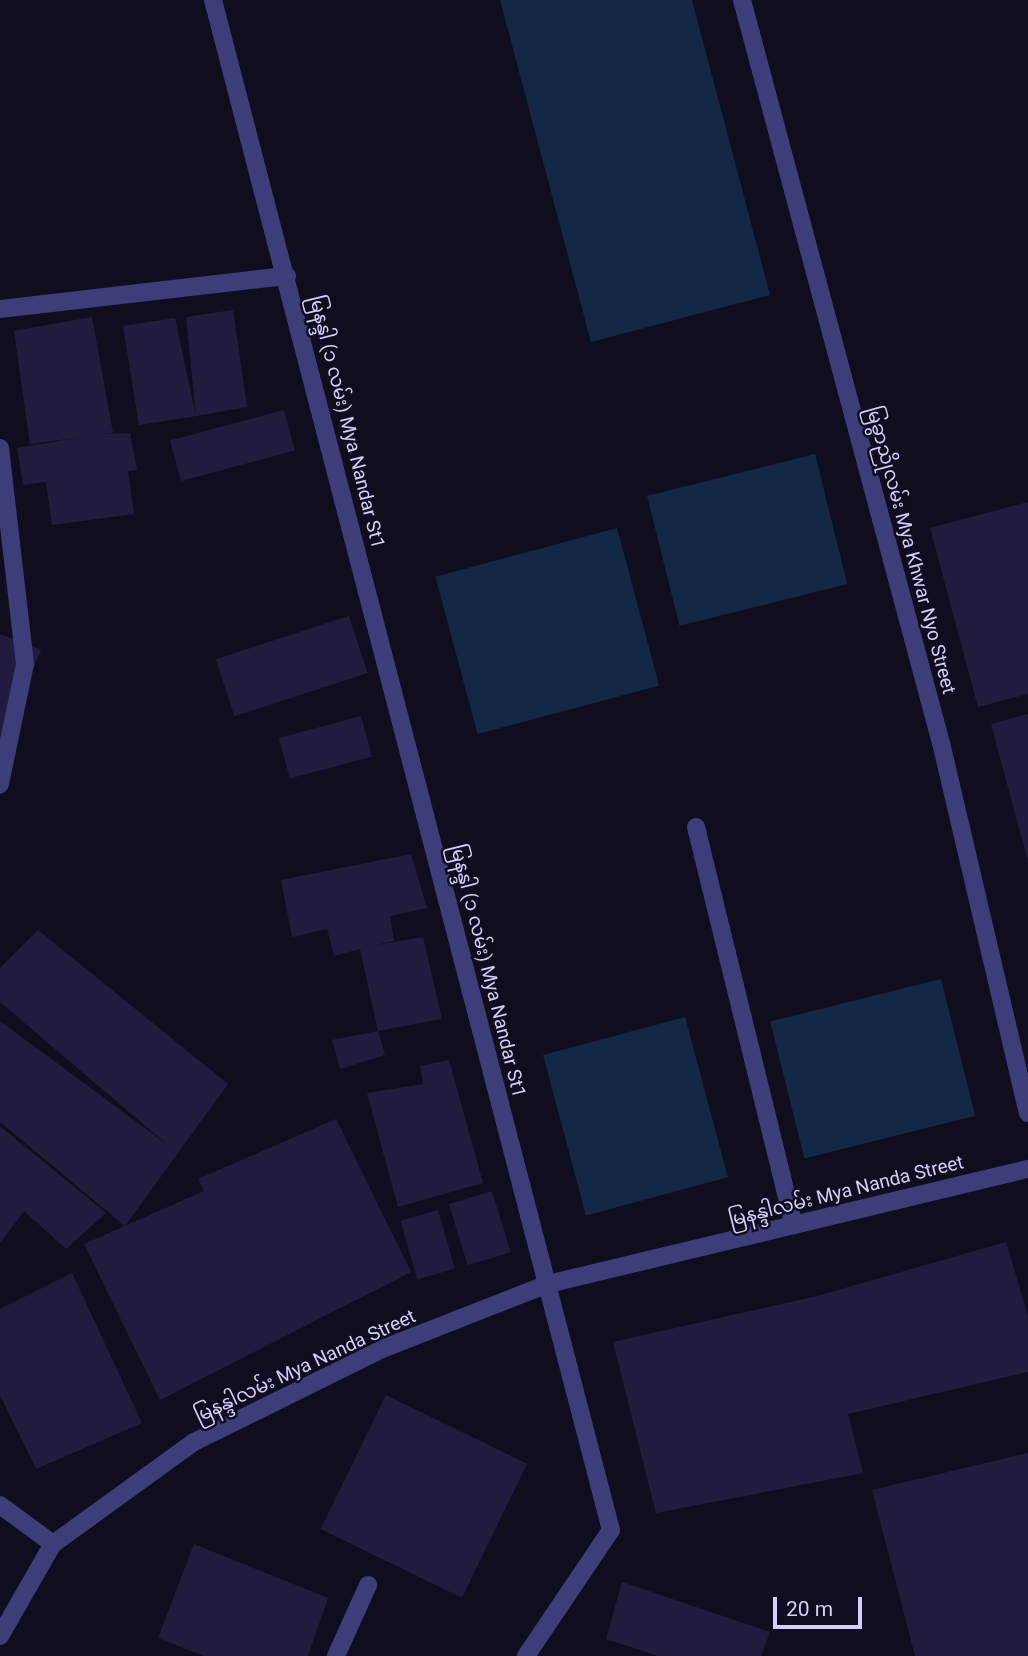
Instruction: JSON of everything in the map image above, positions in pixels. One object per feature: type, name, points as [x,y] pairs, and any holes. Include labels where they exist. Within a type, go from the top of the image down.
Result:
[{"type":"street","name":"မြနန္ဒါ (၁ လမ်း) Mya Nandar St1","points":[[214,0],[611,1530],[526,1656]]},
{"type":"street","name":"မြခွာညိုလမ်း Mya Khwar Nyo Street","points":[[742,0],[942,747],[1028,1113]]},
{"type":"street","points":[[0,309],[287,276]]},
{"type":"street","points":[[0,448],[25,664],[0,784]]},
{"type":"street","points":[[696,827],[794,1225]]},
{"type":"street","name":"မြနန္ဒါလမ်း Mya Nanda Street","points":[[0,1636],[53,1544],[194,1442],[382,1349],[548,1284],[1028,1169]]},
{"type":"street","points":[[0,1504],[53,1544]]},
{"type":"street","points":[[336,1656],[368,1585]]},
{"type":"water","points":[[500,0],[692,0],[770,295],[591,342]]},
{"type":"water","points":[[815,454],[847,584],[680,626],[647,496]]},
{"type":"water","points":[[617,528],[659,685],[478,734],[435,577]]},
{"type":"water","points":[[941,979],[975,1116],[804,1158],[770,1022]]},
{"type":"water","points":[[685,1017],[728,1177],[586,1215],[543,1055]]},
{"type":"building","points":[[233,310],[247,407],[196,416],[186,317]]},
{"type":"building","points":[[92,317],[113,433],[104,434],[130,433],[137,470],[128,471],[134,514],[52,525],[46,482],[23,485],[17,448],[82,437],[30,444],[14,331]]},
{"type":"building","points":[[175,318],[196,416],[139,425],[123,326]]},
{"type":"building","points":[[284,410],[295,451],[181,481],[170,441]]},
{"type":"building","points":[[1028,502],[1028,694],[978,707],[930,528]]},
{"type":"building","points":[[349,616],[368,673],[234,716],[216,659]]},
{"type":"building","points":[[0,634],[41,650],[0,746]]},
{"type":"building","points":[[1028,714],[1028,858],[1027,858],[991,724]]},
{"type":"building","points":[[361,716],[372,757],[290,779],[279,738]]},
{"type":"building","points":[[411,854],[427,908],[390,916],[394,941],[371,946],[423,937],[442,1019],[378,1031],[360,949],[334,956],[327,929],[292,937],[281,880]]},
{"type":"building","points":[[38,930],[228,1084],[125,1226],[0,1122],[0,1021],[169,1146],[0,1002],[0,968]]},
{"type":"building","points":[[378,1031],[385,1055],[340,1069],[332,1040]]},
{"type":"building","points":[[449,1060],[483,1183],[398,1207],[367,1093],[423,1084],[420,1066]]},
{"type":"building","points":[[336,1119],[411,1272],[160,1400],[84,1244],[204,1191],[198,1179]]},
{"type":"building","points":[[0,1126],[106,1213],[66,1249],[24,1211],[0,1243]]},
{"type":"building","points":[[492,1191],[511,1252],[468,1265],[449,1204]]},
{"type":"building","points":[[438,1210],[455,1269],[417,1279],[401,1221]]},
{"type":"building","points":[[1006,1242],[1028,1316],[1028,1372],[848,1414],[863,1473],[656,1513],[613,1342],[817,1296]]},
{"type":"building","points":[[72,1273],[142,1423],[36,1469],[0,1395],[0,1309]]},
{"type":"building","points":[[386,1395],[527,1464],[462,1598],[321,1529]]},
{"type":"building","points":[[1028,1453],[1028,1656],[915,1656],[872,1490]]},
{"type":"building","points":[[194,1544],[328,1598],[308,1656],[204,1656],[158,1638]]},
{"type":"building","points":[[622,1582],[770,1632],[761,1656],[658,1656],[606,1639]]}]
